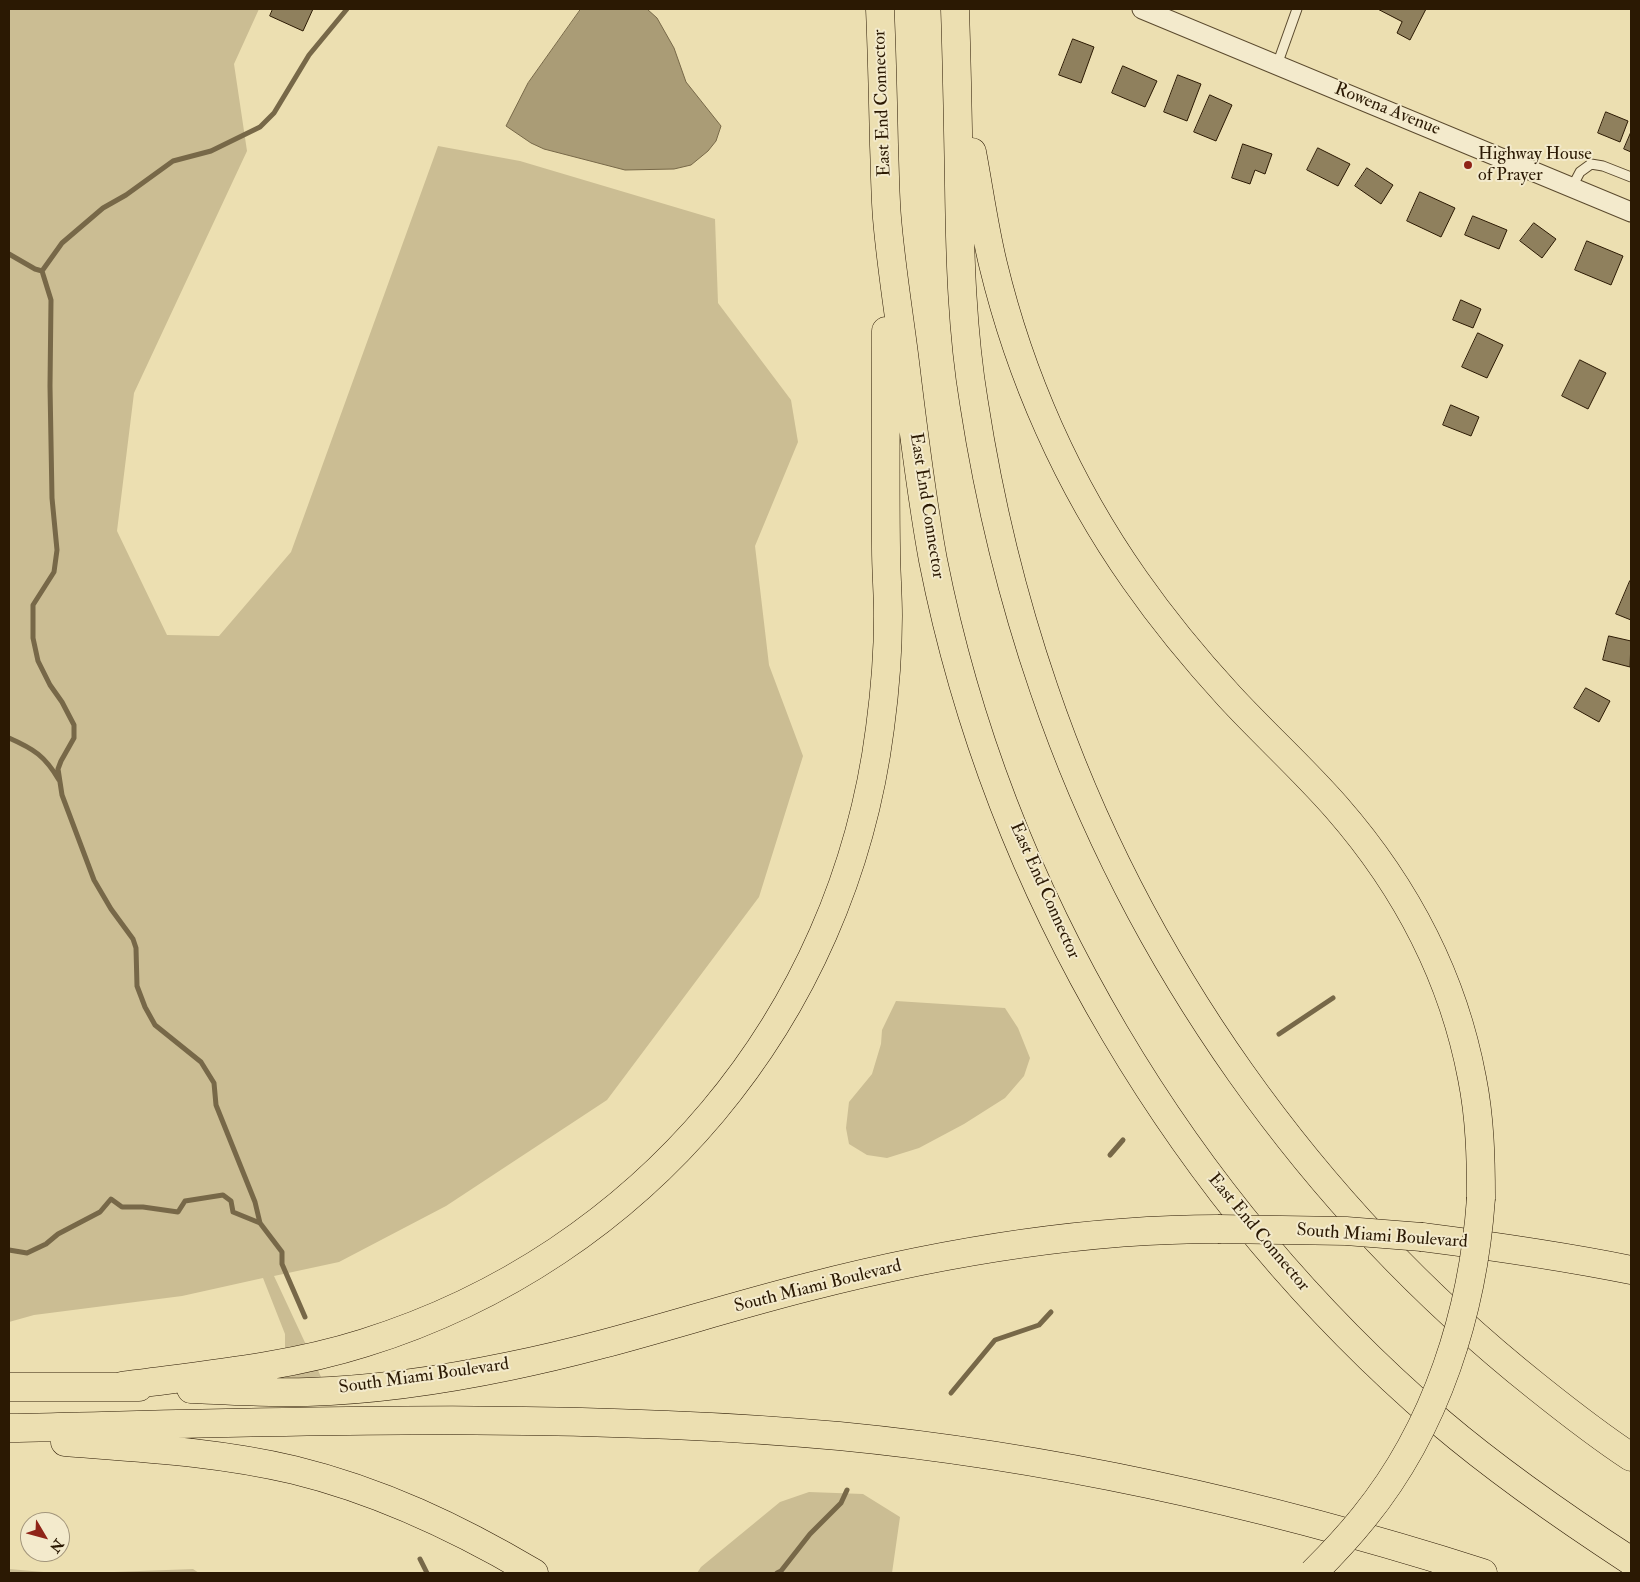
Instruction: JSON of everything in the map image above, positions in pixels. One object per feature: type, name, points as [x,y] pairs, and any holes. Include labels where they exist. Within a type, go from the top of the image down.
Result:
[{"type":"highway","name":"East End Connector","points":[[880,9],[886,216],[920,483],[934,561],[951,638],[998,788],[1060,932],[1096,1002],[1136,1069],[1185,1143],[1226,1198],[1328,1316],[1384,1372],[1442,1423],[1520,1484],[1631,1561]]},
{"type":"highway","points":[[955,9],[960,266],[964,324],[973,399],[986,473],[1002,547],[1021,619],[1048,700],[1100,829],[1133,896],[1169,961],[1208,1025],[1283,1130],[1336,1194],[1398,1262],[1444,1307],[1499,1356],[1556,1402],[1631,1457]]},
{"type":"highway","points":[[957,64],[985,224],[999,290],[1026,372],[1073,478],[1101,528],[1155,608],[1210,675],[1336,807],[1384,868],[1424,934],[1454,1005],[1473,1080],[1481,1156],[1479,1233],[1465,1309],[1454,1346],[1434,1400],[1408,1452],[1365,1516],[1340,1546],[1313,1573]]},
{"type":"highway","points":[[121,1386],[250,1369],[325,1354],[399,1331],[503,1284],[569,1243],[630,1196],[712,1114],[759,1053],[799,986],[820,943],[842,890],[857,844],[866,807],[880,731],[887,655],[888,616],[886,550],[886,216]]},
{"type":"highway","name":"South Miami Boulevard","points":[[9,1387],[121,1386],[257,1392],[308,1392],[410,1382],[511,1366],[594,1346],[810,1286],[885,1269],[1036,1242],[1114,1233],[1218,1229],[1346,1231],[1422,1237],[1499,1247],[1576,1258],[1631,1270]]},
{"type":"highway","name":"South Miami Boulevard","points":[[9,1428],[458,1420],[612,1422],[767,1430],[844,1437],[996,1457],[1147,1485],[1299,1519],[1373,1539],[1483,1573]]},
{"type":"highway","points":[[9,1437],[218,1456],[294,1470],[367,1492],[402,1505],[471,1538],[534,1573]]},
{"type":"highway","points":[[1299,1519],[1440,1573]]},
{"type":"street","name":"Rowena Avenue","points":[[1142,9],[1631,212]]},
{"type":"lane","points":[[1277,65],[1297,9]]},
{"type":"lane","points":[[1572,187],[1580,172],[1591,164],[1603,166],[1631,177]]},
{"type":"shaded area","points":[[9,9],[259,9],[234,64],[247,151],[134,393],[117,531],[167,635],[219,636],[291,552],[438,146],[520,161],[715,219],[718,303],[791,400],[798,442],[755,546],[769,665],[803,756],[759,897],[607,1100],[446,1206],[339,1262],[274,1276],[322,1379],[285,1381],[285,1334],[263,1278],[182,1296],[34,1315],[9,1322]]},
{"type":"shaded area","points":[[581,9],[647,9],[657,18],[674,48],[686,82],[721,126],[716,141],[708,151],[691,165],[674,169],[625,170],[544,149],[531,143],[506,126],[528,83]]},
{"type":"shaded area","points":[[896,1001],[1005,1008],[1018,1028],[1030,1058],[1024,1076],[1005,1098],[964,1124],[919,1148],[887,1158],[867,1155],[849,1144],[846,1128],[849,1102],[872,1074],[881,1044],[882,1030]]},
{"type":"shaded area","points":[[809,1492],[863,1494],[900,1517],[892,1573],[697,1573],[701,1567],[780,1502]]},
{"type":"shaded area","points":[[9,1569],[55,1573],[9,1573]]},
{"type":"shaded area","points":[[193,1569],[199,1573],[88,1573]]},
{"type":"building","points":[[273,9],[313,9],[303,31],[270,16]]},
{"type":"building","points":[[1378,9],[1426,9],[1410,40],[1397,33],[1402,22]]},
{"type":"building","points":[[1073,39],[1094,47],[1081,83],[1059,75]]},
{"type":"building","points":[[1123,66],[1157,81],[1145,107],[1112,93]]},
{"type":"building","points":[[1178,75],[1201,84],[1187,121],[1164,112]]},
{"type":"building","points":[[1210,95],[1232,105],[1216,141],[1194,132]]},
{"type":"building","points":[[1606,112],[1628,121],[1620,142],[1598,133]]},
{"type":"building","points":[[1631,132],[1631,152],[1624,149]]},
{"type":"building","points":[[1243,144],[1272,154],[1265,174],[1255,170],[1250,184],[1232,178]]},
{"type":"building","points":[[1318,148],[1350,164],[1338,186],[1307,170]]},
{"type":"building","points":[[1367,168],[1393,185],[1381,204],[1355,186]]},
{"type":"building","points":[[1420,192],[1455,208],[1441,237],[1407,221]]},
{"type":"building","points":[[1473,216],[1507,230],[1499,249],[1465,235]]},
{"type":"building","points":[[1534,223],[1556,239],[1542,258],[1520,241]]},
{"type":"building","points":[[1587,241],[1623,256],[1611,285],[1575,270]]},
{"type":"building","points":[[1461,300],[1481,309],[1473,328],[1453,320]]},
{"type":"building","points":[[1478,333],[1503,345],[1487,378],[1462,367]]},
{"type":"building","points":[[1580,360],[1606,373],[1588,409],[1562,396]]},
{"type":"building","points":[[1451,405],[1479,417],[1471,436],[1443,425]]},
{"type":"building","points":[[1631,582],[1631,620],[1616,614]]},
{"type":"building","points":[[1609,636],[1631,641],[1630,667],[1603,660]]},
{"type":"building","points":[[1586,688],[1610,701],[1599,722],[1574,708]]},
{"type":"waterway","points":[[42,271],[62,243],[103,208],[126,195],[173,161],[211,151],[260,127],[274,113],[309,55],[347,9]]},
{"type":"waterway","points":[[9,254],[42,271]]},
{"type":"waterway","points":[[42,271],[51,300],[52,498],[57,550],[54,572],[33,605],[33,638],[38,661],[74,725],[74,738],[58,769],[62,795],[94,880],[111,909],[133,939],[136,948],[137,986],[145,1007],[155,1025],[201,1062],[214,1083],[216,1105],[255,1202],[260,1223],[282,1252],[282,1264],[305,1317]]},
{"type":"waterway","points":[[9,738],[44,759],[59,780]]},
{"type":"waterway","points":[[1279,1034],[1333,998]]},
{"type":"waterway","points":[[1110,1155],[1123,1140]]},
{"type":"waterway","points":[[9,1250],[27,1253],[46,1244],[58,1234],[100,1212],[111,1199],[122,1207],[143,1207],[178,1212],[185,1201],[223,1195],[231,1201],[233,1212],[260,1223]]},
{"type":"waterway","points":[[951,1393],[995,1340],[1039,1325],[1051,1312]]},
{"type":"waterway","points":[[777,1573],[781,1571],[810,1534],[841,1503],[847,1490]]},
{"type":"waterway","points":[[420,1559],[427,1573]]},
{"type":"place","name":"Highway House of Prayer","points":[[1468,165]]}]
